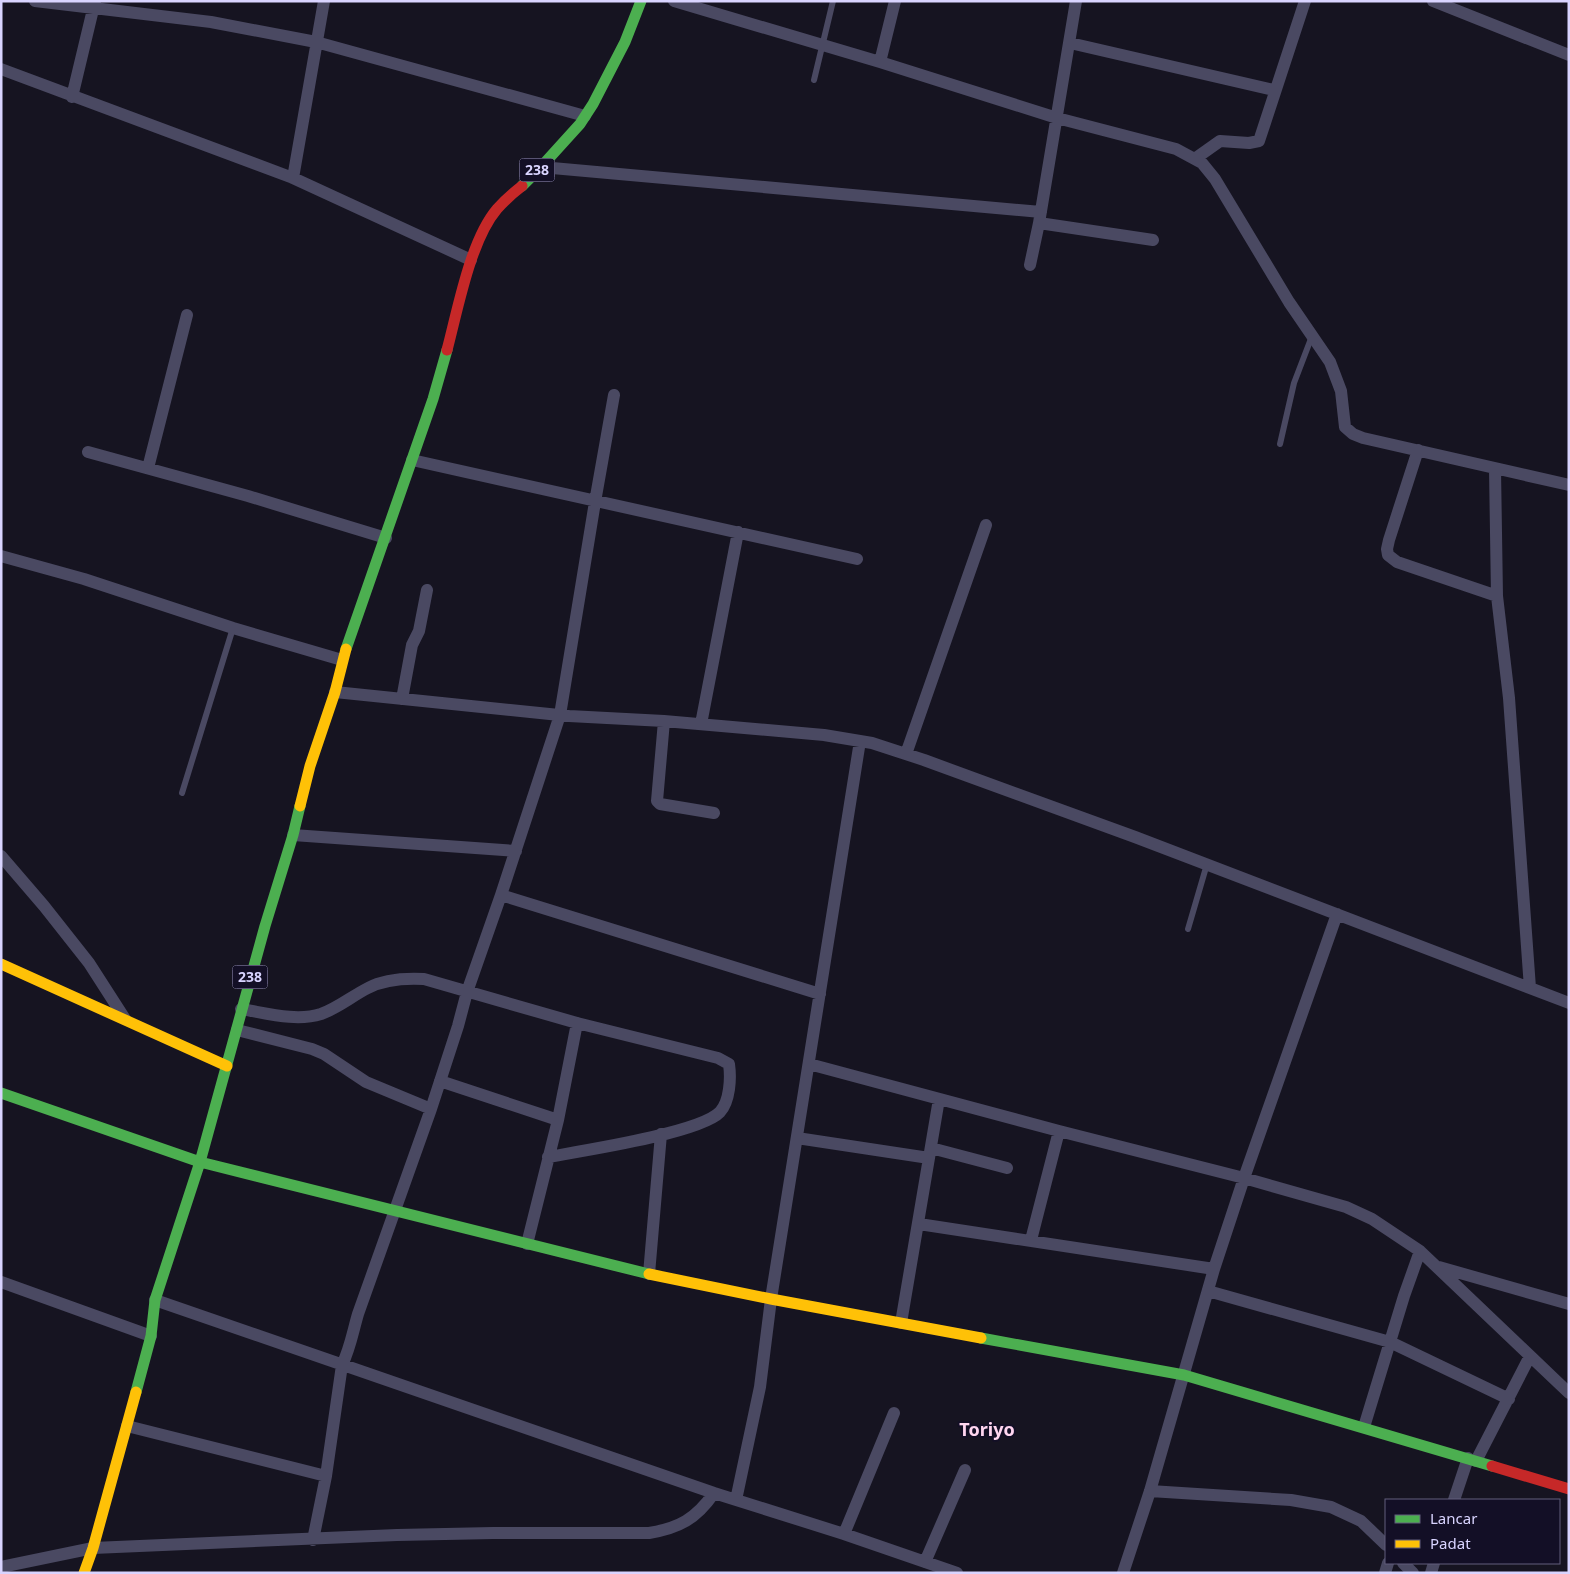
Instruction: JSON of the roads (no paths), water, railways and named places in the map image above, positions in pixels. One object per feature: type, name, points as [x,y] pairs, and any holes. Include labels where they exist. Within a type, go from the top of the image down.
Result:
[{"type":"street","points":[[35,1],[94,5],[211,22],[316,42],[585,116]]},
{"type":"street","points":[[294,178],[324,1]]},
{"type":"street","name":"238","points":[[84,1573],[128,1426],[151,1336],[154,1300],[200,1162],[237,1030],[241,1009],[293,835],[310,766],[335,692],[342,660],[386,538],[437,386],[471,260],[481,236],[496,210],[541,167],[580,124],[593,104],[625,42],[642,1]]},
{"type":"street","points":[[674,1],[880,62],[1057,118],[1176,149],[1196,158],[1215,178],[1289,302],[1330,362],[1338,379],[1344,423],[1349,432],[1363,438],[1569,484]]},
{"type":"street","points":[[880,62],[895,1]]},
{"type":"street","points":[[1030,265],[1040,218],[1076,1]]},
{"type":"street","points":[[1196,158],[1220,141],[1258,142],[1264,130],[1274,90],[1306,1]]},
{"type":"street","points":[[1433,1],[1569,56]]},
{"type":"street","points":[[72,97],[94,5]]},
{"type":"street","points":[[1070,43],[1274,90]]},
{"type":"street","points":[[1,69],[294,178],[471,260]]},
{"type":"street","points":[[541,167],[1040,218],[1153,240]]},
{"type":"street","points":[[148,468],[187,316]]},
{"type":"street","points":[[313,1540],[326,1476],[342,1365],[349,1351],[350,1339],[358,1314],[431,1109],[467,992],[560,716],[614,395]]},
{"type":"street","points":[[1418,450],[1388,540],[1388,555],[1398,562],[1497,596]]},
{"type":"street","points":[[88,452],[304,512],[386,538]]},
{"type":"street","points":[[412,460],[857,559]]},
{"type":"street","points":[[1495,469],[1497,596],[1509,698],[1530,988]]},
{"type":"street","points":[[906,754],[986,525]]},
{"type":"street","points":[[701,724],[738,532]]},
{"type":"street","points":[[1,556],[84,579],[233,628],[342,660]]},
{"type":"street","points":[[402,699],[412,645],[419,631],[427,590]]},
{"type":"street","points":[[335,692],[560,716],[664,721],[824,735],[860,740],[906,754],[1207,864],[1569,1002]]},
{"type":"street","points":[[664,721],[657,801],[660,804],[714,813]]},
{"type":"street","points":[[736,1500],[760,1387],[770,1299],[860,740]]},
{"type":"street","points":[[293,835],[516,851]]},
{"type":"street","points":[[1,856],[89,963],[127,1021]]},
{"type":"street","points":[[501,895],[820,994]]},
{"type":"street","points":[[1123,1573],[1150,1491],[1214,1268],[1337,914]]},
{"type":"street","points":[[1,964],[227,1066]]},
{"type":"street","points":[[241,1009],[287,1017],[319,1015],[336,1008],[368,987],[385,981],[424,979],[578,1023],[713,1056],[729,1063],[730,1073],[727,1098],[720,1112],[699,1123],[661,1134],[548,1157]]},
{"type":"street","points":[[527,1244],[558,1120],[578,1023]]},
{"type":"street","points":[[237,1030],[312,1049],[324,1054],[366,1082],[431,1109]]},
{"type":"street","points":[[809,1064],[1244,1178],[1346,1207],[1377,1223],[1420,1251],[1569,1393]]},
{"type":"street","points":[[440,1081],[558,1120]]},
{"type":"street","points":[[1,1093],[200,1162],[649,1274],[770,1299],[1184,1375],[1364,1426],[1569,1489]]},
{"type":"street","points":[[901,1323],[939,1099]]},
{"type":"street","points":[[1031,1240],[1059,1131]]},
{"type":"street","points":[[649,1274],[661,1134]]},
{"type":"street","points":[[797,1138],[930,1153],[1007,1168]]},
{"type":"street","points":[[919,1224],[1214,1268]]},
{"type":"street","points":[[1364,1426],[1404,1296],[1420,1251]]},
{"type":"street","points":[[1438,1267],[1569,1304]]},
{"type":"street","points":[[1,1282],[151,1336]]},
{"type":"street","points":[[1208,1291],[1390,1342],[1509,1399]]},
{"type":"street","points":[[154,1300],[714,1494],[844,1534],[957,1573]]},
{"type":"street","points":[[1454,1499],[1472,1460],[1509,1399],[1530,1356]]},
{"type":"street","points":[[844,1534],[894,1413]]},
{"type":"street","points":[[128,1426],[326,1476]]},
{"type":"street","points":[[925,1562],[965,1470]]},
{"type":"street","points":[[1150,1491],[1291,1500],[1331,1507],[1361,1521],[1385,1544]]},
{"type":"street","points":[[1,1567],[60,1553],[93,1548],[398,1535],[649,1533],[663,1531],[682,1524],[703,1509],[714,1494]]},
{"type":"street","points":[[1404,1564],[1413,1573]]},
{"type":"lane","points":[[814,80],[833,1]]},
{"type":"lane","points":[[1280,444],[1291,392],[1312,336]]},
{"type":"lane","points":[[182,793],[233,628]]},
{"type":"lane","points":[[1188,929],[1207,864]]},
{"type":"district","name":"Toriyo","points":[[987,1430]]}]
